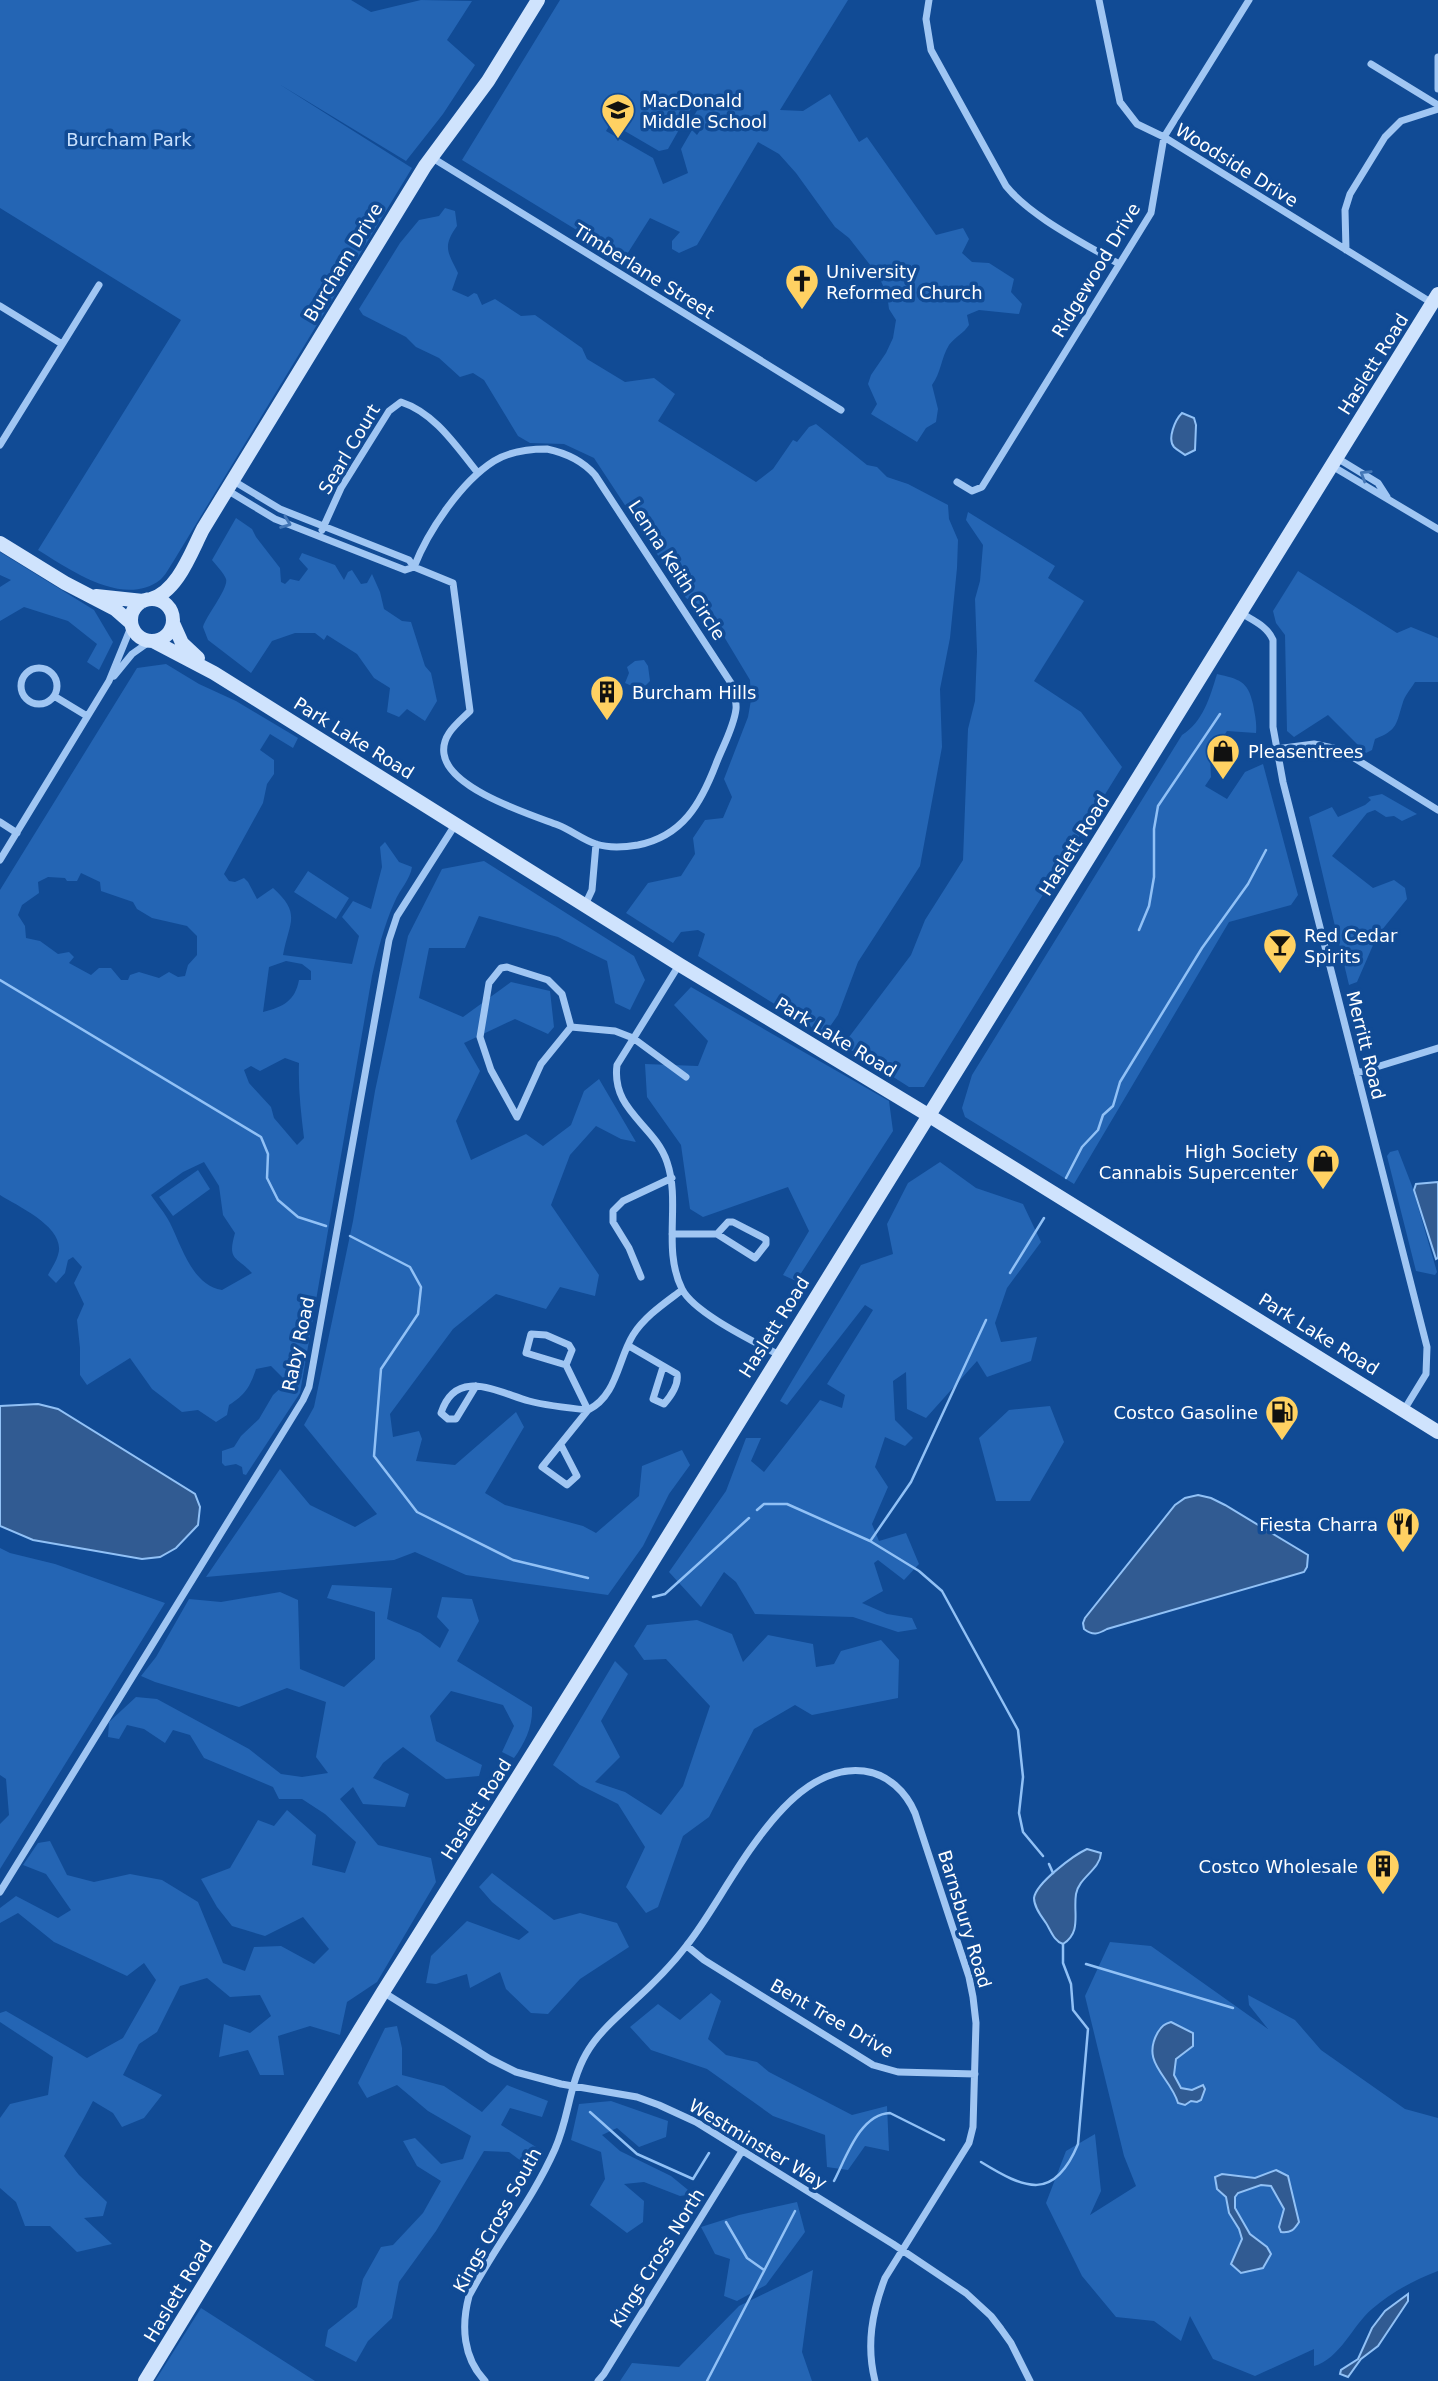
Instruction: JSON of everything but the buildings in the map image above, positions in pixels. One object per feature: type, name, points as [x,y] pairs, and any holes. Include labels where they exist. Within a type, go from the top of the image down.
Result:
[{"type":"street","name":"Burcham Drive","points":[[147,600],[167,592],[229,485],[432,157],[488,81],[538,0]]},
{"type":"street","points":[[929,0],[926,19],[931,50],[1006,186],[1031,210],[1119,264]]},
{"type":"street","name":"Woodside Drive","points":[[1099,0],[1120,102],[1137,124],[1346,250],[1435,299]]},
{"type":"street","name":"Ridgewood Drive","points":[[957,482],[972,491],[982,487],[1119,264],[1153,207],[1164,138],[1249,0]]},
{"type":"street","points":[[1438,57],[1438,89]]},
{"type":"street","points":[[1371,64],[1438,107]]},
{"type":"street","points":[[1346,250],[1344,227],[1350,194],[1385,136],[1401,121],[1438,107]]},
{"type":"street","name":"Timberlane Street","points":[[432,157],[841,410]]},
{"type":"street","points":[[0,445],[99,285]]},
{"type":"street","name":"Haslett Road","points":[[145,2381],[383,1992],[1435,299]]},
{"type":"street","points":[[0,306],[62,344]]},
{"type":"street","name":"Searl Court","points":[[319,536],[341,488],[389,411],[401,402],[439,425],[478,473]]},
{"type":"street","name":"Lenna Keith Circle","points":[[229,485],[275,519],[405,570],[414,567],[431,533],[457,495],[496,459],[534,449],[559,452],[587,465],[731,683],[736,712],[704,794],[695,810],[682,822],[651,841],[617,846],[596,845],[569,830],[495,800],[456,774],[447,765],[444,744],[448,734],[471,711],[453,583],[414,567],[409,560],[280,509],[229,485]]},
{"type":"street","points":[[1334,462],[1378,483],[1387,497],[1438,529]]},
{"type":"street","points":[[0,543],[65,583],[115,609],[138,636],[151,642]]},
{"type":"street","name":"Burcham Drive","points":[[173,621],[192,551]]},
{"type":"street","points":[[0,860],[109,681],[132,654],[166,636],[173,621],[169,608],[164,603],[89,595]]},
{"type":"street","points":[[109,681],[131,625],[134,608],[147,600]]},
{"type":"street","name":"Merritt Road","points":[[1241,613],[1262,625],[1273,640],[1272,696],[1276,749],[1427,1347],[1426,1374],[1404,1410]]},
{"type":"street","name":"Park Lake Road","points":[[173,621],[182,643],[214,673]]},
{"type":"street","name":"Park Lake Road","points":[[151,642],[214,673],[680,965],[928,1115],[1438,1432]]},
{"type":"street","points":[[35,668],[47,670],[56,678],[54,696],[39,704],[28,701],[22,691],[25,674],[35,668]]},
{"type":"street","points":[[54,696],[87,716]]},
{"type":"street","points":[[1276,749],[1314,744],[1333,748],[1351,756],[1438,810]]},
{"type":"street","points":[[0,822],[17,832]]},
{"type":"street","name":"Raby Road","points":[[0,1892],[309,1387],[389,940],[397,916],[455,825]]},
{"type":"street","points":[[585,905],[592,890],[596,845]]},
{"type":"street","points":[[680,965],[617,1065],[615,1079],[627,1109],[656,1141],[666,1159],[671,1178],[671,1249],[682,1290],[720,1322],[779,1355]]},
{"type":"street","points":[[507,967],[548,981],[562,994],[571,1027],[541,1064],[517,1117],[491,1070],[480,1037],[489,984],[494,975],[501,968],[507,967]]},
{"type":"street","points":[[571,1027],[615,1031],[633,1038],[686,1077]]},
{"type":"street","points":[[1357,1073],[1438,1048]]},
{"type":"street","points":[[641,1277],[633,1255],[613,1222],[613,1211],[624,1201],[671,1178]]},
{"type":"street","points":[[672,1234],[717,1234],[755,1258],[766,1244],[766,1239],[733,1222],[728,1222],[717,1234]]},
{"type":"street","points":[[561,1446],[577,1476],[567,1485],[542,1467],[588,1410],[607,1393],[631,1337],[643,1321],[682,1290]]},
{"type":"street","points":[[566,1365],[572,1350],[569,1345],[546,1335],[531,1334],[526,1353],[566,1365],[588,1410]]},
{"type":"street","points":[[629,1346],[677,1374],[670,1397],[664,1404],[653,1399],[663,1367]]},
{"type":"street","points":[[476,1386],[456,1419],[452,1421],[440,1413],[462,1386],[476,1386],[491,1388],[539,1404],[588,1410]]},
{"type":"street","name":"Barnsbury Road","points":[[687,1946],[765,1827],[791,1801],[815,1784],[838,1773],[862,1770],[882,1776],[902,1791],[915,1813],[969,1977],[976,2023],[975,2074],[969,2143],[885,2278],[876,2301],[869,2351],[875,2381]]},
{"type":"street","name":"Bent Tree Drive","points":[[687,1946],[715,1967],[882,2068],[898,2072],[975,2074]]},
{"type":"street","name":"Kings Cross South","points":[[485,2381],[473,2365],[465,2340],[465,2311],[469,2296],[547,2166],[562,2131],[573,2086],[587,2052],[601,2033],[651,1986],[687,1946]]},
{"type":"street","name":"Westminster Way","points":[[383,1992],[490,2059],[516,2072],[637,2098],[695,2122],[950,2281],[991,2316],[1011,2343],[1030,2381]]},
{"type":"street","name":"Kings Cross North","points":[[598,2381],[742,2151]]},
{"type":"green space","name":"Burcham Park","points":[[0,0],[351,0],[371,12],[421,0],[472,1],[447,40],[475,65],[443,114],[406,161],[279,84],[412,168],[164,576],[145,588],[130,590],[97,583],[38,550],[181,320],[0,208]]},
{"type":"green space","name":"MacDonald Middle School","points":[[560,0],[848,0],[780,110],[803,111],[830,94],[859,142],[867,137],[936,235],[963,228],[969,239],[962,253],[972,262],[989,263],[1014,279],[1011,292],[1022,304],[1019,314],[979,310],[967,315],[969,325],[949,345],[932,385],[938,409],[936,422],[926,428],[917,442],[871,414],[877,404],[868,384],[893,338],[896,320],[889,309],[887,294],[878,275],[849,238],[835,227],[779,154],[758,142],[697,245],[679,253],[672,249],[672,241],[680,232],[650,218],[624,259],[462,160]],"holes":[[[693,105],[698,109],[692,119],[701,129],[697,135],[692,130],[681,149],[688,173],[663,184],[653,158],[606,131],[611,123],[659,151],[668,149]]]},
{"type":"green space","points":[[445,208],[455,211],[457,226],[448,245],[458,273],[452,290],[468,297],[477,294],[482,305],[495,299],[521,316],[535,315],[582,348],[587,359],[625,382],[654,378],[675,394],[658,421],[756,482],[773,469],[793,440],[797,442],[809,427],[816,424],[867,465],[877,467],[887,477],[908,484],[948,505],[949,519],[958,540],[957,568],[950,638],[940,689],[942,747],[920,866],[858,962],[838,1015],[824,1035],[698,956],[705,934],[698,930],[681,932],[673,943],[626,913],[648,883],[681,876],[695,854],[693,838],[705,820],[723,818],[732,797],[724,779],[748,717],[750,680],[711,615],[686,598],[594,458],[564,444],[530,443],[518,436],[484,380],[473,373],[460,377],[439,358],[363,315],[359,309],[400,243],[419,220],[439,216]]},
{"type":"green space","points":[[968,512],[1055,566],[1048,578],[1084,601],[1034,681],[1081,712],[1122,767],[924,1087],[909,1087],[843,1045],[911,955],[925,920],[963,860],[968,729],[975,701],[975,599],[980,581],[983,545],[966,520]]},
{"type":"green space","points":[[236,518],[252,529],[280,568],[281,582],[285,584],[290,579],[299,581],[308,569],[299,559],[302,553],[335,565],[344,580],[352,570],[361,584],[367,583],[372,574],[384,609],[402,621],[411,622],[425,666],[431,673],[437,701],[425,721],[407,709],[399,717],[387,712],[390,688],[374,678],[357,654],[327,635],[324,640],[315,633],[295,633],[272,641],[251,673],[208,640],[203,627],[226,583],[224,574],[212,560]]},
{"type":"green space","points":[[0,552],[94,610],[113,642],[99,670],[87,662],[97,644],[68,621],[24,607],[0,621],[0,587],[11,580],[0,575]]},
{"type":"green space","points":[[1298,571],[1397,633],[1411,627],[1438,638],[1438,682],[1415,682],[1404,699],[1395,725],[1388,733],[1375,739],[1372,750],[1366,753],[1328,715],[1294,737],[1287,731],[1285,635],[1276,623],[1273,611]]},
{"type":"green space","points":[[644,660],[648,666],[650,681],[641,690],[625,683],[629,673],[627,667],[635,661]]},
{"type":"green space","points":[[166,664],[298,738],[293,748],[270,734],[260,750],[274,760],[274,774],[267,784],[263,803],[224,874],[229,881],[235,882],[244,878],[257,899],[273,888],[288,905],[291,919],[283,955],[352,964],[359,936],[342,917],[353,901],[371,909],[382,867],[380,847],[385,842],[399,862],[412,867],[388,919],[372,976],[300,1393],[246,1475],[243,1474],[242,1467],[236,1464],[225,1466],[222,1463],[222,1451],[234,1447],[241,1436],[259,1419],[273,1395],[287,1382],[271,1366],[256,1369],[246,1390],[229,1405],[227,1415],[216,1422],[198,1410],[182,1412],[152,1389],[130,1358],[87,1385],[80,1375],[77,1320],[84,1304],[74,1283],[82,1267],[73,1257],[68,1260],[65,1273],[56,1283],[48,1275],[58,1255],[59,1245],[55,1236],[40,1219],[0,1195],[0,890],[137,668]],"holes":[[[81,873],[100,882],[101,891],[133,902],[137,909],[152,918],[187,926],[197,936],[197,955],[188,965],[185,976],[178,977],[169,972],[159,978],[139,972],[130,975],[128,980],[121,980],[111,968],[99,968],[91,975],[69,963],[74,957],[69,952],[58,954],[40,941],[26,938],[25,926],[18,915],[22,905],[39,893],[38,882],[48,877],[77,881]],[[286,961],[302,964],[311,971],[311,980],[299,980],[287,1002],[263,1012],[269,967]],[[285,1058],[299,1063],[304,1138],[297,1145],[274,1118],[271,1107],[249,1083],[244,1070],[251,1066],[260,1071]],[[204,1162],[219,1186],[223,1215],[235,1233],[232,1249],[234,1257],[252,1273],[222,1290],[203,1281],[189,1264],[168,1219],[151,1195],[183,1172]]]},
{"type":"green space","points":[[1217,674],[1241,682],[1248,690],[1256,733],[1227,731],[1210,757],[1211,777],[1205,786],[1227,799],[1245,772],[1263,764],[1298,895],[1291,905],[1229,922],[1074,1184],[965,1117],[962,1108],[972,1075],[1182,735],[1200,716]]},
{"type":"green space","points":[[1382,794],[1417,814],[1402,821],[1394,816],[1386,817],[1375,810],[1367,813],[1332,856],[1373,888],[1394,880],[1405,888],[1407,899],[1377,936],[1357,982],[1349,985],[1309,817],[1332,807],[1338,817],[1365,805],[1371,800],[1368,797]]},
{"type":"green space","points":[[484,861],[634,956],[645,980],[630,1010],[615,1003],[607,961],[558,937],[479,916],[465,948],[429,948],[419,998],[463,1017],[511,982],[550,991],[554,1027],[548,1034],[515,1019],[464,1043],[480,1071],[456,1121],[471,1160],[526,1134],[543,1146],[571,1125],[584,1091],[599,1079],[636,1142],[621,1139],[596,1126],[570,1155],[551,1205],[599,1275],[595,1296],[560,1287],[546,1309],[496,1294],[453,1329],[390,1414],[393,1437],[419,1431],[422,1439],[416,1461],[455,1465],[516,1412],[524,1427],[485,1493],[505,1505],[583,1526],[596,1533],[639,1496],[642,1466],[682,1450],[690,1465],[669,1494],[643,1546],[608,1595],[466,1575],[415,1552],[394,1560],[206,1577],[280,1469],[310,1505],[355,1527],[377,1514],[304,1425],[314,1407],[408,936],[442,869]]},
{"type":"green space","points":[[308,871],[349,898],[336,919],[294,892]]},
{"type":"green space","points":[[691,987],[889,1101],[893,1131],[796,1281],[783,1275],[809,1231],[788,1187],[703,1217],[690,1209],[681,1145],[647,1097],[645,1064],[698,1066],[708,1041],[674,1005]]},
{"type":"green space","points":[[1398,1150],[1412,1186],[1437,1272],[1435,1275],[1416,1271],[1387,1156]]},
{"type":"green space","points":[[940,1162],[976,1188],[1023,1204],[1041,1242],[1007,1288],[995,1323],[1001,1342],[1037,1337],[1031,1361],[987,1377],[977,1361],[926,1418],[907,1409],[906,1372],[893,1381],[895,1420],[913,1438],[905,1446],[885,1437],[875,1467],[888,1487],[872,1524],[879,1541],[906,1533],[919,1564],[904,1580],[878,1560],[874,1563],[883,1591],[862,1603],[887,1614],[912,1618],[917,1629],[898,1632],[853,1617],[755,1614],[736,1582],[724,1572],[701,1607],[669,1572],[726,1491],[746,1438],[761,1438],[751,1461],[764,1472],[820,1400],[842,1408],[845,1395],[827,1384],[873,1310],[865,1305],[787,1405],[780,1401],[861,1265],[893,1254],[887,1224],[908,1183]]},
{"type":"green space","points":[[198,1170],[210,1189],[173,1216],[159,1197]]},
{"type":"green space","points":[[1050,1406],[1064,1442],[1030,1501],[996,1501],[979,1438],[1009,1410]]},
{"type":"green space","points":[[0,1548],[55,1564],[165,1603],[0,1869],[0,1824],[9,1815],[6,1779],[0,1775]]},
{"type":"green space","points":[[332,1585],[392,1588],[387,1619],[420,1633],[440,1648],[449,1630],[437,1617],[442,1597],[472,1599],[479,1621],[457,1661],[532,1707],[528,1734],[514,1758],[502,1752],[514,1726],[503,1705],[451,1691],[430,1716],[436,1741],[482,1765],[479,1776],[446,1779],[403,1747],[383,1763],[373,1778],[409,1794],[405,1807],[363,1804],[353,1787],[340,1799],[378,1845],[431,1858],[436,1882],[377,1982],[347,2002],[340,2035],[310,2026],[278,2036],[284,2075],[260,2075],[248,2050],[219,2057],[224,2024],[250,2033],[271,2016],[260,1995],[230,1997],[207,1978],[180,1986],[157,2032],[139,2044],[123,2075],[162,2095],[144,2118],[122,2127],[113,2113],[93,2101],[64,2156],[107,2202],[103,2216],[84,2218],[112,2244],[77,2252],[50,2226],[25,2226],[16,2202],[0,2188],[0,2118],[10,2104],[48,2095],[53,2057],[0,2022],[0,2013],[6,2011],[87,2058],[123,2038],[156,1980],[144,1963],[127,1976],[54,1942],[18,1913],[0,1923],[0,1908],[16,1896],[58,1918],[71,1910],[46,1874],[23,1865],[38,1843],[50,1841],[67,1875],[94,1882],[130,1874],[162,1880],[198,1902],[223,1963],[245,1971],[254,1947],[281,1946],[314,1964],[329,1949],[303,1917],[265,1936],[232,1926],[201,1879],[230,1868],[258,1820],[274,1826],[287,1810],[316,1835],[312,1865],[345,1873],[356,1842],[325,1814],[302,1799],[279,1799],[273,1787],[204,1758],[190,1735],[173,1730],[165,1743],[144,1729],[127,1725],[119,1739],[108,1737],[109,1722],[136,1697],[157,1699],[249,1749],[281,1774],[302,1777],[328,1773],[316,1757],[326,1702],[287,1688],[239,1707],[141,1676],[156,1657],[189,1599],[221,1602],[280,1592],[298,1600],[300,1669],[344,1687],[375,1659],[375,1612],[327,1598]]},
{"type":"green space","points":[[697,1620],[732,1634],[743,1662],[768,1635],[813,1644],[816,1667],[834,1664],[841,1651],[881,1640],[899,1660],[898,1698],[812,1715],[795,1705],[754,1729],[709,1817],[683,1836],[658,1907],[646,1913],[626,1887],[645,1847],[618,1804],[580,1785],[553,1765],[615,1661],[628,1674],[601,1721],[620,1757],[595,1782],[625,1792],[661,1815],[683,1786],[710,1706],[666,1659],[644,1660],[634,1646],[647,1625]]},
{"type":"green space","points":[[492,1873],[554,1920],[580,1913],[617,1923],[629,1947],[580,1979],[548,2014],[531,2013],[506,1989],[500,1972],[470,1988],[467,1974],[436,1984],[426,1983],[431,1956],[467,1921],[519,1940],[529,1932],[492,1902],[479,1887]]},
{"type":"green space","points":[[1110,1942],[1151,1946],[1268,2029],[1249,2005],[1248,1995],[1295,2020],[1321,2050],[1405,2109],[1438,2118],[1438,2271],[1420,2278],[1380,2303],[1365,2316],[1339,2349],[1323,2362],[1314,2366],[1314,2349],[1255,2376],[1213,2359],[1190,2316],[1181,2341],[1154,2321],[1116,2317],[1082,2276],[1046,2203],[1066,2151],[1095,2134],[1101,2191],[1090,2215],[1136,2186],[1124,2156],[1085,1996]]},
{"type":"green space","points":[[711,1993],[721,2001],[708,2039],[726,2055],[757,2062],[769,2072],[852,2115],[887,2106],[889,2151],[865,2146],[848,2170],[827,2167],[825,2135],[773,2116],[707,2069],[651,2050],[630,2027],[658,2004],[680,2020]]},
{"type":"green space","points":[[397,2026],[402,2048],[402,2075],[444,2086],[482,2112],[507,2085],[548,2101],[542,2117],[510,2108],[501,2125],[536,2147],[529,2167],[509,2152],[484,2151],[436,2231],[399,2282],[392,2318],[368,2341],[356,2362],[325,2346],[328,2330],[357,2307],[363,2279],[381,2247],[393,2245],[423,2213],[441,2181],[417,2166],[403,2141],[415,2138],[441,2164],[463,2159],[471,2136],[428,2111],[397,2085],[367,2098],[358,2083],[385,2028]]},
{"type":"green space","points":[[611,2101],[668,2121],[666,2137],[639,2147],[617,2128],[602,2135],[620,2151],[671,2176],[693,2194],[680,2196],[644,2182],[624,2184],[644,2201],[643,2222],[627,2233],[590,2205],[605,2179],[601,2152],[571,2140],[579,2104]]},
{"type":"green space","points":[[797,2202],[805,2232],[766,2285],[737,2301],[724,2296],[730,2259],[715,2254],[701,2227]]},
{"type":"green space","points":[[813,2270],[802,2352],[812,2381],[620,2381],[632,2363],[679,2367],[739,2306]]},
{"type":"green space","points":[[201,2308],[315,2381],[155,2381]]},
{"type":"shaded area","points":[[1182,413],[1194,418],[1196,425],[1195,450],[1185,455],[1174,447],[1171,439]]},
{"type":"shaded area","points":[[1438,1182],[1436,1259],[1414,1190],[1416,1184]]},
{"type":"shaded area","points":[[38,1404],[58,1409],[195,1494],[200,1507],[198,1525],[176,1548],[160,1557],[142,1559],[33,1540],[0,1526],[0,1406]]},
{"type":"shaded area","points":[[1198,1495],[1225,1505],[1308,1555],[1304,1572],[1098,1633],[1090,1633],[1084,1629],[1085,1618],[1175,1505],[1185,1498]]},
{"type":"shaded area","points":[[1087,1849],[1101,1853],[1100,1859],[1078,1888],[1075,1928],[1063,1944],[1053,1935],[1036,1908],[1034,1898],[1048,1877]]},
{"type":"shaded area","points":[[1171,2022],[1193,2033],[1193,2046],[1176,2059],[1174,2075],[1181,2088],[1192,2090],[1203,2085],[1205,2089],[1201,2100],[1185,2105],[1178,2103],[1158,2069],[1152,2052],[1158,2032]]},
{"type":"shaded area","points":[[1276,2170],[1288,2176],[1299,2222],[1292,2230],[1281,2232],[1279,2227],[1284,2209],[1271,2186],[1261,2185],[1238,2193],[1235,2197],[1235,2208],[1250,2234],[1267,2247],[1271,2254],[1263,2268],[1241,2273],[1231,2264],[1242,2239],[1229,2213],[1226,2197],[1217,2189],[1215,2177],[1222,2174],[1255,2178]]},
{"type":"shaded area","points":[[1408,2294],[1408,2301],[1378,2346],[1361,2359],[1348,2377],[1340,2374],[1341,2370],[1358,2359],[1372,2328],[1385,2311]]},
{"type":"waterway","points":[[1139,930],[1149,906],[1154,877],[1154,829],[1158,806],[1220,714]]},
{"type":"waterway","points":[[1066,1178],[1082,1147],[1098,1130],[1103,1115],[1113,1106],[1120,1082],[1202,948],[1248,884],[1266,850]]},
{"type":"waterway","points":[[0,980],[261,1137],[268,1154],[267,1178],[278,1200],[298,1217],[326,1226]]},
{"type":"waterway","points":[[1010,1273],[1044,1218]]},
{"type":"waterway","points":[[350,1236],[410,1267],[421,1287],[418,1314],[381,1369],[374,1456],[417,1512],[513,1560],[588,1578]]},
{"type":"waterway","points":[[871,1540],[911,1482],[986,1320]]},
{"type":"waterway","points":[[757,1510],[764,1504],[787,1504],[870,1541],[919,1571],[942,1591],[1018,1730],[1023,1777],[1019,1813],[1023,1832],[1043,1856]]},
{"type":"waterway","points":[[653,1597],[665,1594],[749,1518]]},
{"type":"waterway","points":[[1049,1864],[1053,1873]]},
{"type":"waterway","points":[[981,2162],[1011,2179],[1037,2185],[1059,2175],[1069,2163],[1078,2144],[1088,2029],[1073,2010],[1071,1984],[1063,1963],[1063,1944]]},
{"type":"waterway","points":[[1086,1964],[1233,2008]]},
{"type":"waterway","points":[[590,2112],[637,2154],[693,2179],[709,2153]]},
{"type":"waterway","points":[[834,2181],[855,2139],[862,2129],[879,2115],[890,2113],[944,2140]]},
{"type":"waterway","points":[[707,2381],[795,2211]]},
{"type":"waterway","points":[[726,2222],[747,2258],[764,2270]]},
{"type":"place","name":"MacDonald Middle School","points":[[618,140]]},
{"type":"place","name":"University Reformed Church","points":[[802,311]]},
{"type":"place","name":"Burcham Hills","points":[[607,722]]},
{"type":"place","name":"Pleasentrees","points":[[1223,781]]},
{"type":"place","name":"Red Cedar Spirits","points":[[1280,975]]},
{"type":"place","name":"High Society Cannabis Supercenter","points":[[1323,1191]]},
{"type":"place","name":"Costco Gasoline","points":[[1282,1442]]},
{"type":"place","name":"Fiesta Charra","points":[[1403,1554]]},
{"type":"place","name":"Costco Wholesale","points":[[1383,1896]]}]
